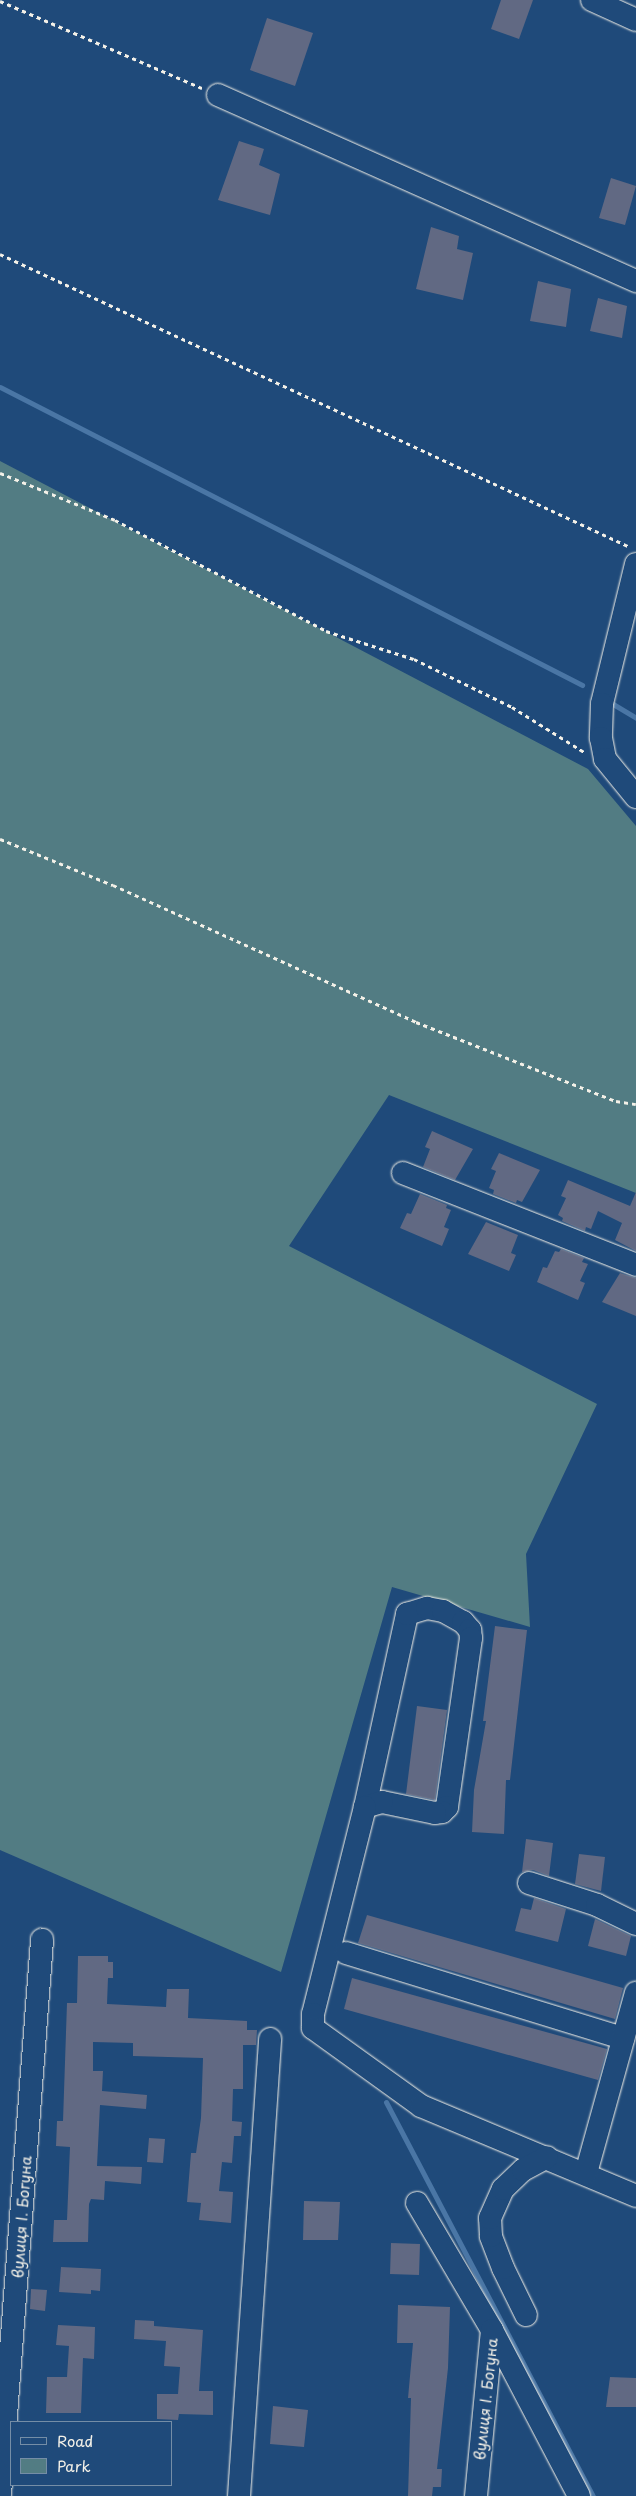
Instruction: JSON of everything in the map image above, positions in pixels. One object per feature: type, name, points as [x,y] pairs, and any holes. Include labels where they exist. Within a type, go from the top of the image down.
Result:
[{"type":"street","points":[[592,0],[636,20]]},
{"type":"street","points":[[218,95],[636,281]]},
{"type":"street","points":[[636,564],[602,704],[601,738],[605,758],[615,775],[636,797]]},
{"type":"street","points":[[403,1172],[636,1265]]},
{"type":"street","points":[[365,1807],[382,1802],[435,1813],[447,1807],[471,1638],[470,1630],[463,1622],[443,1611],[427,1608],[407,1614],[365,1807],[314,2014],[313,2028],[421,2106],[586,2173],[636,2196]]},
{"type":"street","points":[[529,1884],[597,1904],[636,1924]]},
{"type":"street","name":"вулиця І. Богуна","points":[[0,2494],[42,1940]]},
{"type":"street","points":[[346,1953],[623,2038]]},
{"type":"street","points":[[586,2173],[636,1993]]},
{"type":"street","points":[[239,2496],[270,2039]]},
{"type":"street","points":[[526,2315],[503,2268],[491,2236],[490,2218],[503,2189],[523,2170],[547,2157]]},
{"type":"street","name":"вулиця І. Богуна","points":[[417,2203],[492,2330],[476,2496]]},
{"type":"street","points":[[492,2330],[579,2496]]},
{"type":"path","points":[[0,1],[218,95]]},
{"type":"path","points":[[0,254],[636,550]]},
{"type":"path","points":[[0,473],[115,520],[326,630],[414,660],[512,706],[615,775]]},
{"type":"path","points":[[0,838],[113,885],[416,1022],[616,1101],[636,1104]]},
{"type":"green space","points":[[0,461],[588,769],[636,826],[636,1193],[389,1095],[289,1246],[597,1404],[526,1554],[530,1627],[392,1587],[281,1972],[0,1850]]},
{"type":"building","points":[[501,0],[533,0],[519,39],[491,29]]},
{"type":"building","points":[[267,18],[313,33],[295,86],[250,70]]},
{"type":"building","points":[[239,141],[264,149],[259,165],[280,174],[270,215],[218,200]]},
{"type":"building","points":[[611,178],[636,186],[625,225],[599,218]]},
{"type":"building","points":[[431,227],[459,236],[457,249],[473,253],[463,300],[416,289]]},
{"type":"building","points":[[538,281],[571,289],[566,327],[530,321]]},
{"type":"building","points":[[598,298],[627,306],[622,338],[590,331]]},
{"type":"building","points":[[432,1131],[473,1149],[455,1180],[423,1167],[430,1149],[425,1147]]},
{"type":"building","points":[[499,1153],[540,1170],[522,1202],[517,1200],[516,1203],[493,1194],[494,1190],[489,1188],[496,1171],[491,1169]]},
{"type":"building","points":[[568,1180],[630,1206],[636,1192],[636,1251],[615,1240],[622,1223],[598,1211],[591,1229],[586,1227],[585,1231],[562,1221],[563,1218],[558,1215],[566,1198],[561,1196]]},
{"type":"building","points":[[420,1194],[447,1205],[446,1208],[451,1210],[444,1227],[449,1229],[442,1246],[400,1228],[407,1213],[411,1214]]},
{"type":"building","points":[[486,1222],[518,1235],[511,1253],[516,1255],[509,1271],[468,1254]]},
{"type":"building","points":[[561,1249],[584,1258],[582,1262],[588,1264],[580,1281],[585,1283],[578,1300],[537,1282],[543,1267],[547,1268],[555,1251],[559,1252]]},
{"type":"building","points":[[620,1273],[636,1278],[636,1316],[602,1302]]},
{"type":"building","points":[[495,1626],[527,1630],[510,1780],[506,1780],[504,1834],[472,1832],[474,1790],[486,1721],[483,1721]]},
{"type":"building","points":[[417,1706],[447,1710],[435,1800],[406,1794]]},
{"type":"building","points":[[526,1839],[553,1843],[549,1876],[533,1870],[522,1872]]},
{"type":"building","points":[[579,1854],[605,1857],[601,1891],[575,1884]]},
{"type":"building","points":[[534,1898],[566,1909],[558,1942],[515,1931],[521,1908],[531,1910]]},
{"type":"building","points":[[367,1915],[623,1988],[615,2019],[358,1943]]},
{"type":"building","points":[[595,1919],[631,1936],[626,1956],[588,1946]]},
{"type":"building","points":[[78,1956],[108,1956],[108,1962],[113,1962],[113,1978],[108,1978],[107,2004],[166,2007],[167,1989],[189,1989],[188,2018],[247,2021],[247,2030],[257,2030],[256,2045],[243,2045],[243,2089],[233,2089],[232,2121],[242,2122],[241,2136],[234,2136],[232,2163],[222,2162],[219,2191],[233,2192],[231,2223],[199,2220],[201,2203],[187,2202],[191,2153],[196,2153],[201,2118],[203,2058],[133,2056],[133,2043],[93,2042],[93,2071],[103,2071],[102,2091],[147,2095],[146,2109],[100,2105],[97,2166],[142,2167],[141,2184],[105,2181],[104,2200],[91,2199],[89,2204],[88,2242],[53,2242],[54,2220],[67,2220],[70,2147],[56,2146],[57,2121],[63,2121],[67,2003],[77,2003]]},
{"type":"building","points":[[352,1978],[607,2049],[598,2080],[344,2009]]},
{"type":"building","points":[[149,2138],[165,2139],[163,2163],[147,2162]]},
{"type":"building","points":[[304,2201],[340,2202],[338,2240],[303,2240]]},
{"type":"building","points":[[391,2243],[420,2244],[419,2275],[390,2274]]},
{"type":"building","points":[[61,2267],[101,2269],[100,2291],[91,2290],[91,2294],[59,2292]]},
{"type":"building","points":[[31,2289],[47,2290],[45,2311],[30,2309]]},
{"type":"building","points":[[398,2305],[450,2307],[448,2368],[437,2469],[442,2469],[441,2487],[433,2487],[432,2496],[408,2496],[411,2398],[408,2398],[413,2343],[397,2343]]},
{"type":"building","points":[[135,2320],[154,2321],[154,2326],[203,2330],[199,2391],[213,2391],[213,2415],[179,2414],[178,2420],[157,2419],[157,2394],[178,2394],[180,2367],[164,2366],[166,2341],[134,2339]]},
{"type":"building","points":[[58,2325],[95,2327],[94,2359],[83,2358],[81,2413],[46,2413],[47,2377],[67,2377],[69,2346],[56,2345]]},
{"type":"building","points":[[610,2377],[636,2378],[636,2407],[606,2407]]},
{"type":"building","points":[[273,2406],[308,2410],[304,2447],[270,2444]]},
{"type":"waterway","points":[[0,387],[582,685]]},
{"type":"waterway","points":[[613,704],[636,718]]},
{"type":"waterway","points":[[386,2102],[593,2496]]}]
